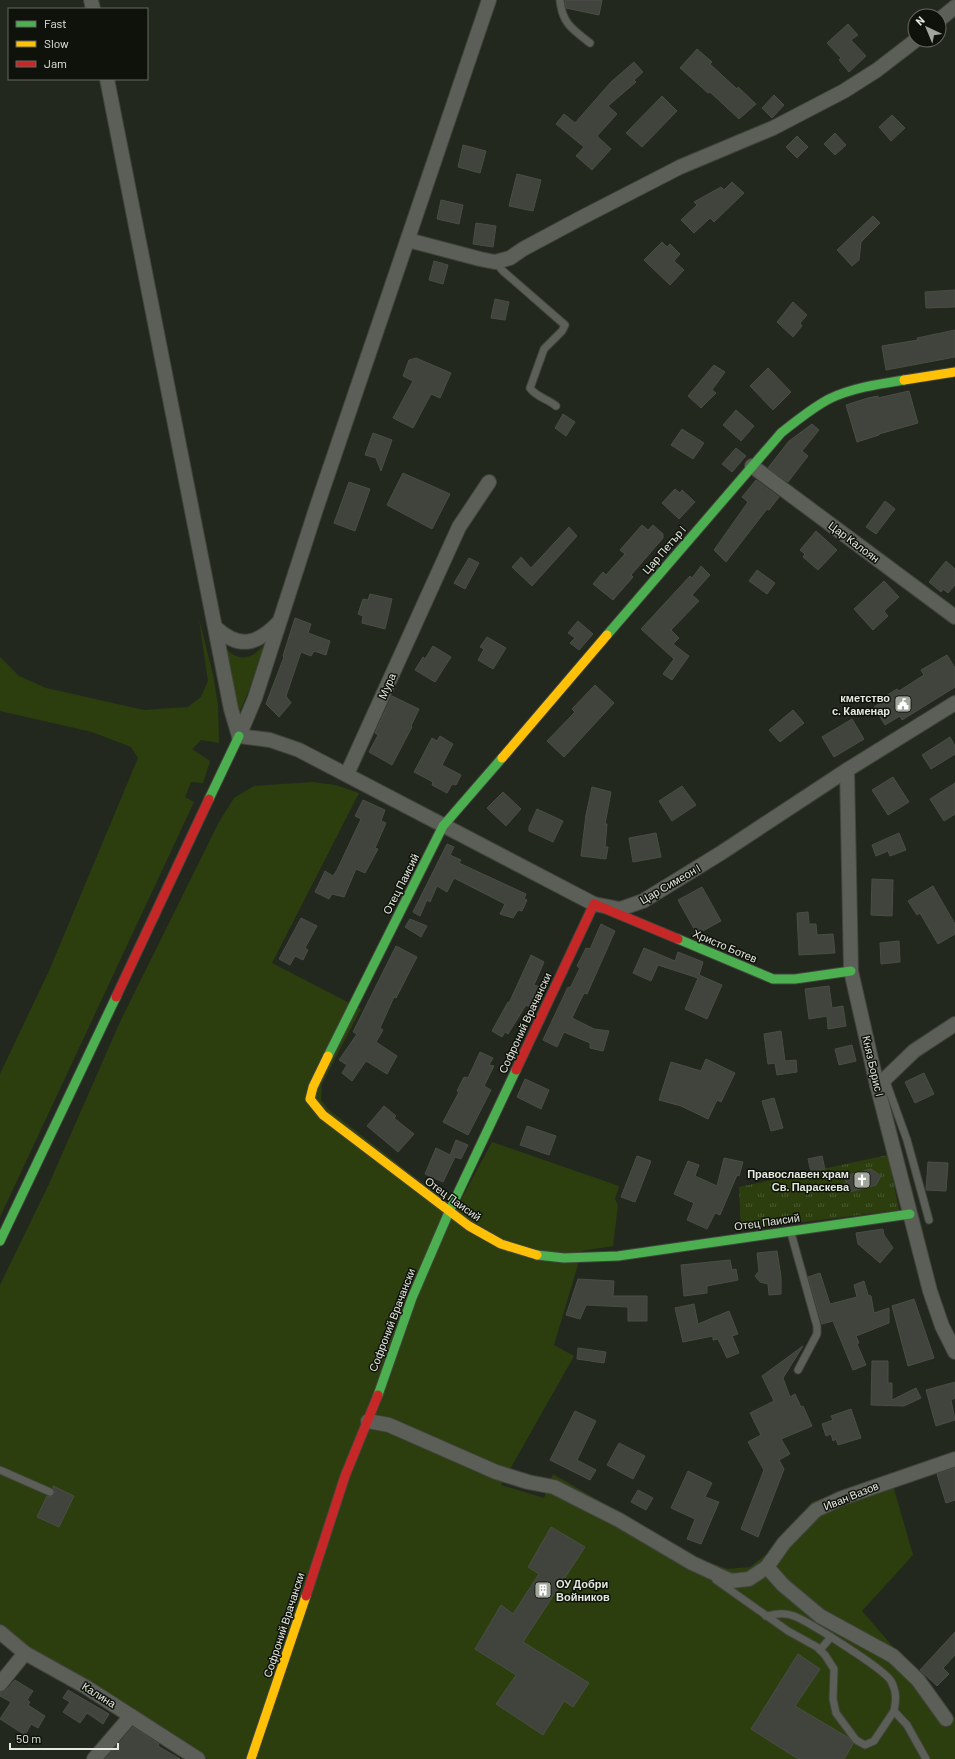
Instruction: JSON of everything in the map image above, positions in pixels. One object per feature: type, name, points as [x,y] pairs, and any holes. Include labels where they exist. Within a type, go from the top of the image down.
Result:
[{"type":"street","points":[[0,1241],[240,736],[255,698],[316,509],[489,0]]},
{"type":"street","points":[[947,14],[955,7]]},
{"type":"street","points":[[408,240],[495,262],[510,258],[579,219],[680,167],[772,128],[844,91],[877,70],[907,47]]},
{"type":"street","points":[[106,80],[231,709],[240,736]]},
{"type":"street","name":"Цар Петър I","points":[[443,826],[781,434],[803,416],[836,396],[865,388],[955,372]]},
{"type":"street","name":"Цар Калоян","points":[[752,466],[955,617]]},
{"type":"street","name":"Мура","points":[[347,774],[459,527],[489,482]]},
{"type":"street","points":[[216,628],[226,638],[238,642],[249,641],[260,639],[281,620]]},
{"type":"street","name":"Цар Симеон I","points":[[240,736],[270,740],[299,750],[594,904],[620,909],[643,901],[721,853],[847,770],[955,704]]},
{"type":"street","name":"Княз Борис I","points":[[847,770],[852,971],[881,1082],[910,1214],[930,1291],[942,1326],[955,1352]]},
{"type":"street","name":"Отец Паисий","points":[[443,826],[313,1087],[310,1099],[324,1115],[449,1212],[484,1235],[512,1249],[546,1256],[575,1258],[618,1256],[910,1214]]},
{"type":"street","name":"Христо Ботев","points":[[594,904],[774,979],[795,979],[852,971]]},
{"type":"street","name":"Софроний Врачански","points":[[251,1759],[292,1641],[345,1476],[368,1421],[412,1298],[449,1212],[594,904]]},
{"type":"street","points":[[881,1082],[914,1051],[955,1024]]},
{"type":"street","points":[[368,1421],[389,1425],[496,1472],[528,1482],[554,1487],[619,1520],[692,1563]]},
{"type":"street","name":"Иван Вазов","points":[[692,1563],[731,1582],[750,1579],[767,1567],[784,1543],[816,1510],[842,1498],[955,1459]]},
{"type":"street","points":[[767,1567],[808,1615],[820,1616],[893,1656],[918,1680],[946,1719]]},
{"type":"street","name":"Калина","points":[[0,1632],[25,1653],[86,1687],[198,1759]]},
{"type":"street","points":[[0,1684],[25,1653]]},
{"type":"street","points":[[94,1759],[131,1716]]},
{"type":"lane","points":[[560,0],[561,11],[565,21],[590,42]]},
{"type":"lane","points":[[495,262],[503,271],[565,325],[562,331],[544,349],[530,388],[534,393],[551,401],[556,406]]},
{"type":"lane","points":[[881,1082],[907,1140],[929,1220]]},
{"type":"lane","points":[[790,1231],[817,1330],[815,1338],[798,1370]]},
{"type":"lane","points":[[0,1470],[50,1492]]},
{"type":"lane","points":[[692,1563],[766,1616],[820,1650],[834,1669],[833,1700],[836,1713],[856,1740],[865,1744],[874,1741],[894,1711],[897,1696],[890,1680],[877,1668],[831,1638],[808,1615],[785,1613],[766,1616]]},
{"type":"lane","points":[[820,1650],[831,1638]]},
{"type":"lane","points":[[894,1711],[907,1725],[926,1759]]},
{"type":"green space","points":[[199,619],[213,675],[218,705],[219,743],[201,740],[192,749],[210,761],[203,783],[191,782],[185,797],[194,802],[0,1217],[0,1074],[49,971],[138,758],[131,747],[92,732],[0,711],[0,657],[19,676],[46,688],[144,710],[188,707],[201,697],[208,681]]},
{"type":"green space","points":[[264,645],[249,690],[239,713],[227,650],[237,657],[242,658],[251,656]]},
{"type":"green space","points":[[312,782],[335,785],[359,793],[272,963],[361,1009],[322,1084],[321,1100],[329,1110],[456,1209],[492,1142],[619,1186],[615,1199],[618,1205],[613,1246],[582,1251],[554,1345],[574,1356],[501,1485],[544,1498],[553,1474],[702,1560],[728,1569],[750,1567],[769,1552],[812,1502],[890,1475],[913,1555],[862,1611],[955,1718],[955,1759],[208,1759],[0,1631],[0,1285],[49,1184],[120,1022],[219,822],[234,798],[254,786]]},
{"type":"green space","points":[[888,1155],[899,1210],[741,1230],[739,1187]]},
{"type":"building","points":[[565,0],[602,0],[599,15],[566,8]]},
{"type":"building","points":[[848,24],[858,35],[851,40],[866,56],[849,72],[839,60],[841,58],[827,43]]},
{"type":"building","points":[[697,49],[712,62],[710,64],[756,104],[739,119],[710,92],[708,93],[680,68]]},
{"type":"building","points":[[634,62],[643,72],[634,80],[636,82],[608,106],[617,114],[597,136],[611,149],[592,170],[576,156],[584,147],[556,124],[564,114],[575,123],[611,82]]},
{"type":"building","points":[[774,95],[784,105],[772,118],[762,108]]},
{"type":"building","points":[[662,96],[677,111],[642,147],[626,133]]},
{"type":"building","points":[[892,115],[905,128],[891,141],[879,127]]},
{"type":"building","points":[[835,133],[846,145],[835,155],[824,144]]},
{"type":"building","points":[[797,136],[808,147],[797,158],[786,147]]},
{"type":"building","points":[[463,145],[486,151],[480,173],[458,167]]},
{"type":"building","points":[[517,174],[541,180],[533,211],[509,206]]},
{"type":"building","points":[[732,182],[744,193],[714,222],[710,218],[694,233],[681,220],[697,205],[694,202],[721,187],[724,190]]},
{"type":"building","points":[[441,200],[463,205],[459,224],[437,219]]},
{"type":"building","points":[[873,216],[880,223],[861,242],[859,260],[852,266],[837,250]]},
{"type":"building","points":[[476,223],[496,226],[493,247],[473,244]]},
{"type":"building","points":[[662,242],[667,247],[670,244],[680,254],[674,261],[684,270],[670,285],[644,260]]},
{"type":"building","points":[[434,261],[448,265],[443,284],[429,280]]},
{"type":"building","points":[[955,290],[955,307],[926,308],[925,292]]},
{"type":"building","points":[[495,299],[509,302],[505,320],[491,318]]},
{"type":"building","points":[[793,302],[807,315],[800,323],[802,326],[793,337],[777,322]]},
{"type":"building","points":[[955,330],[955,357],[886,370],[882,346],[918,340],[917,338]]},
{"type":"building","points":[[416,358],[451,373],[440,398],[431,394],[413,428],[393,418],[413,381],[403,376],[409,360]]},
{"type":"building","points":[[714,365],[725,372],[712,390],[716,393],[701,408],[688,396]]},
{"type":"building","points":[[768,368],[791,392],[773,410],[750,386]]},
{"type":"building","points":[[909,391],[918,423],[857,442],[846,405],[868,398],[878,396],[878,398]]},
{"type":"building","points":[[736,410],[754,426],[741,441],[723,425]]},
{"type":"building","points":[[563,414],[575,422],[566,436],[555,428]]},
{"type":"building","points":[[812,424],[819,430],[802,451],[808,456],[788,482],[768,468],[789,441]]},
{"type":"building","points":[[682,429],[704,443],[693,459],[671,445]]},
{"type":"building","points":[[373,433],[392,440],[381,471],[376,458],[365,455]]},
{"type":"building","points":[[736,448],[746,456],[732,472],[722,464]]},
{"type":"building","points":[[403,473],[450,494],[432,529],[387,505]]},
{"type":"building","points":[[756,480],[779,497],[769,510],[767,509],[726,562],[714,550],[748,502],[742,497]]},
{"type":"building","points":[[349,482],[370,489],[355,531],[334,523]]},
{"type":"building","points":[[675,489],[680,493],[682,490],[695,502],[679,519],[662,503]]},
{"type":"building","points":[[885,501],[895,509],[876,534],[866,527]]},
{"type":"building","points":[[642,525],[648,530],[653,525],[663,534],[663,538],[631,575],[633,577],[613,600],[593,584],[603,572],[606,575],[625,554],[620,550]]},
{"type":"building","points":[[569,527],[577,536],[532,586],[512,567],[521,557],[531,568]]},
{"type":"building","points":[[816,531],[837,550],[818,570],[803,557],[805,554],[800,550]]},
{"type":"building","points":[[469,558],[479,563],[465,589],[454,583]]},
{"type":"building","points":[[946,561],[955,569],[955,585],[948,593],[943,589],[941,592],[929,582]]},
{"type":"building","points":[[701,566],[710,575],[692,595],[699,601],[671,630],[679,638],[673,644],[689,656],[672,680],[663,674],[674,659],[641,629],[690,576],[692,578]]},
{"type":"building","points":[[757,570],[775,583],[767,594],[749,581]]},
{"type":"building","points":[[884,581],[899,597],[884,611],[888,616],[873,630],[854,609]]},
{"type":"building","points":[[370,594],[392,599],[385,629],[362,623],[363,616],[358,614],[363,599],[368,600]]},
{"type":"building","points":[[295,618],[311,624],[308,633],[330,641],[326,655],[314,651],[311,656],[301,652],[286,696],[291,703],[279,717],[266,704],[284,657],[283,656]]},
{"type":"building","points":[[578,621],[593,634],[579,650],[570,643],[575,638],[568,633]]},
{"type":"building","points":[[487,637],[506,648],[493,669],[478,660],[484,649],[480,647]]},
{"type":"building","points":[[433,646],[451,657],[435,682],[415,670],[423,657],[425,659]]},
{"type":"building","points":[[947,655],[955,668],[955,687],[902,720],[900,716],[885,725],[874,707],[880,703],[879,700],[897,689],[899,691],[924,675],[921,670]]},
{"type":"building","points":[[595,685],[614,703],[564,757],[547,741],[575,712],[572,709]]},
{"type":"building","points":[[392,696],[419,709],[411,726],[412,727],[392,765],[369,752],[378,735],[375,733]]},
{"type":"building","points":[[793,710],[804,723],[780,742],[769,730]]},
{"type":"building","points":[[852,719],[864,739],[834,757],[822,737]]},
{"type":"building","points":[[440,736],[453,744],[442,765],[461,775],[456,785],[452,784],[447,793],[432,785],[433,782],[414,772],[432,738],[437,741]]},
{"type":"building","points":[[950,737],[955,746],[955,754],[931,769],[922,755]]},
{"type":"building","points":[[893,777],[909,802],[888,815],[872,790]]},
{"type":"building","points":[[955,783],[955,814],[944,821],[930,799]]},
{"type":"building","points":[[682,786],[696,805],[672,821],[659,801]]},
{"type":"building","points":[[592,787],[611,792],[605,824],[607,824],[605,847],[608,847],[606,859],[581,856],[586,815]]},
{"type":"building","points":[[503,792],[521,809],[506,826],[487,808]]},
{"type":"building","points":[[363,800],[385,810],[381,821],[386,823],[375,848],[378,849],[365,873],[356,869],[344,897],[332,894],[329,899],[315,892],[325,871],[333,876],[337,870],[361,819],[355,816]]},
{"type":"building","points":[[537,809],[563,821],[553,842],[529,831],[529,827]]},
{"type":"building","points":[[656,833],[661,857],[633,862],[629,838]]},
{"type":"building","points":[[899,833],[906,850],[890,856],[888,851],[876,856],[872,845]]},
{"type":"building","points":[[447,844],[454,847],[450,855],[461,860],[459,863],[526,894],[524,899],[527,900],[522,911],[518,910],[513,918],[500,914],[505,904],[454,878],[447,892],[437,886],[430,902],[427,900],[420,916],[413,912]]},
{"type":"building","points":[[872,879],[893,880],[892,916],[871,915]]},
{"type":"building","points":[[933,886],[955,924],[955,934],[938,944],[920,913],[917,915],[908,901]]},
{"type":"building","points":[[702,887],[721,921],[697,934],[678,900]]},
{"type":"building","points":[[808,912],[809,924],[816,924],[817,935],[833,934],[835,953],[799,955],[797,913]]},
{"type":"building","points":[[301,918],[317,926],[305,948],[308,950],[303,960],[295,956],[290,965],[279,959]]},
{"type":"building","points":[[410,919],[427,926],[421,937],[405,927]]},
{"type":"building","points":[[601,924],[615,931],[587,994],[584,993],[572,1018],[594,1029],[609,1031],[603,1051],[590,1048],[590,1043],[564,1032],[557,1047],[543,1040],[568,987],[570,988],[580,968],[577,966],[586,948],[590,949]]},
{"type":"building","points":[[899,941],[900,962],[881,964],[880,943]]},
{"type":"building","points":[[396,946],[417,957],[396,998],[394,997],[380,1028],[383,1030],[376,1042],[397,1056],[387,1074],[366,1061],[352,1081],[342,1073],[347,1065],[339,1060],[357,1034],[353,1032]]},
{"type":"building","points":[[644,948],[675,961],[678,952],[703,962],[699,975],[722,985],[707,1019],[685,1009],[698,978],[658,965],[651,981],[633,973]]},
{"type":"building","points":[[531,955],[544,962],[534,985],[540,987],[530,1007],[526,1005],[508,1034],[505,1032],[502,1037],[492,1031],[508,1002],[509,1003]]},
{"type":"building","points":[[829,986],[832,1008],[843,1006],[846,1026],[828,1029],[827,1016],[809,1019],[805,989]]},
{"type":"building","points":[[781,1031],[785,1061],[796,1060],[797,1072],[777,1075],[775,1063],[768,1064],[764,1034]]},
{"type":"building","points":[[852,1045],[856,1061],[839,1065],[835,1049]]},
{"type":"building","points":[[480,1052],[493,1058],[489,1065],[494,1066],[484,1086],[491,1090],[468,1135],[443,1122],[459,1092],[457,1091],[464,1077],[468,1078]]},
{"type":"building","points":[[706,1059],[735,1073],[721,1102],[717,1100],[708,1119],[681,1106],[659,1100],[671,1062],[701,1071]]},
{"type":"building","points":[[924,1073],[934,1094],[915,1103],[905,1082]]},
{"type":"building","points":[[525,1079],[549,1090],[541,1109],[517,1097]]},
{"type":"building","points":[[774,1098],[783,1128],[771,1131],[762,1101]]},
{"type":"building","points":[[384,1106],[396,1116],[394,1118],[414,1134],[398,1152],[367,1126]]},
{"type":"building","points":[[527,1126],[556,1136],[549,1155],[520,1145]]},
{"type":"building","points":[[456,1140],[468,1145],[461,1159],[455,1157],[443,1182],[425,1174],[436,1148],[450,1155]]},
{"type":"building","points":[[637,1156],[651,1161],[635,1202],[621,1197]]},
{"type":"building","points":[[822,1156],[825,1169],[811,1172],[808,1159]]},
{"type":"building","points":[[724,1158],[743,1162],[739,1176],[737,1175],[720,1215],[715,1213],[707,1229],[687,1220],[694,1203],[674,1194],[688,1161],[699,1165],[695,1176],[717,1186]]},
{"type":"building","points":[[928,1162],[948,1163],[946,1191],[926,1190]]},
{"type":"building","points":[[871,1169],[881,1176],[876,1185],[849,1192],[844,1176]]},
{"type":"building","points":[[883,1229],[884,1235],[893,1248],[880,1263],[858,1244],[856,1233]]},
{"type":"building","points":[[777,1251],[781,1277],[781,1294],[769,1295],[768,1284],[760,1282],[755,1276],[759,1271],[757,1253]]},
{"type":"building","points":[[730,1260],[732,1270],[736,1269],[738,1280],[707,1286],[707,1293],[684,1296],[681,1265]]},
{"type":"building","points":[[820,1273],[830,1304],[857,1297],[854,1285],[864,1281],[868,1295],[871,1296],[874,1313],[889,1308],[889,1323],[856,1336],[859,1343],[857,1344],[866,1365],[853,1370],[833,1321],[822,1324],[808,1277]]},
{"type":"building","points":[[578,1279],[614,1281],[613,1296],[647,1296],[647,1321],[628,1321],[628,1307],[586,1305],[580,1319],[566,1315]]},
{"type":"building","points":[[914,1299],[934,1358],[908,1366],[892,1306]]},
{"type":"building","points":[[694,1304],[698,1324],[729,1311],[738,1334],[732,1336],[739,1353],[727,1358],[718,1339],[713,1340],[713,1336],[683,1342],[675,1308]]},
{"type":"building","points":[[803,1346],[783,1378],[790,1397],[795,1394],[801,1407],[803,1406],[812,1426],[781,1439],[790,1454],[779,1460],[784,1469],[758,1537],[741,1529],[764,1470],[748,1442],[761,1435],[750,1413],[774,1401],[762,1376]]},
{"type":"building","points":[[578,1348],[606,1352],[604,1363],[577,1359]]},
{"type":"building","points":[[872,1361],[888,1361],[888,1383],[892,1383],[892,1400],[916,1388],[921,1398],[904,1406],[871,1405]]},
{"type":"building","points":[[955,1382],[955,1398],[951,1400],[955,1420],[936,1426],[926,1390]]},
{"type":"building","points":[[851,1409],[861,1438],[838,1445],[836,1439],[833,1441],[831,1434],[826,1436],[822,1424],[833,1420],[831,1416]]},
{"type":"building","points":[[575,1411],[596,1421],[577,1460],[596,1470],[590,1480],[550,1460]]},
{"type":"building","points":[[619,1443],[645,1456],[633,1479],[607,1465]]},
{"type":"building","points":[[955,1468],[955,1500],[946,1503],[937,1474]]},
{"type":"building","points":[[688,1471],[712,1483],[705,1497],[719,1502],[701,1544],[687,1539],[695,1519],[671,1508]]},
{"type":"building","points":[[53,1486],[74,1496],[59,1527],[37,1517],[47,1496],[51,1497],[54,1494]]},
{"type":"building","points":[[638,1490],[653,1498],[646,1510],[631,1502]]},
{"type":"building","points":[[551,1527],[585,1547],[523,1642],[589,1683],[573,1707],[564,1701],[543,1735],[496,1704],[516,1675],[475,1649],[501,1605],[513,1614],[539,1574],[528,1567]]},
{"type":"building","points":[[955,1632],[955,1655],[943,1668],[949,1674],[937,1686],[920,1670]]},
{"type":"building","points":[[798,1654],[820,1669],[795,1706],[849,1738],[853,1744],[844,1759],[798,1759],[751,1729]]},
{"type":"building","points":[[15,1680],[33,1691],[27,1700],[30,1702],[28,1705],[45,1716],[38,1728],[31,1724],[25,1735],[0,1719],[11,1702],[0,1696],[0,1692],[6,1690]]},
{"type":"building","points":[[68,1690],[109,1714],[103,1724],[87,1713],[80,1723],[63,1712],[70,1702],[63,1698]]},
{"type":"building","points":[[133,1727],[159,1744],[158,1746],[180,1759],[105,1759]]},
{"type":"traffic: fast","points":[[607,635],[781,433],[816,406],[838,395],[866,387],[904,380]]},
{"type":"traffic: fast","points":[[209,799],[239,736]]},
{"type":"traffic: fast","points":[[328,1056],[443,826],[502,758]]},
{"type":"traffic: fast","points":[[678,939],[773,979],[795,979],[851,971]]},
{"type":"traffic: fast","points":[[0,1241],[116,997]]},
{"type":"traffic: fast","points":[[378,1395],[412,1298],[449,1212],[516,1070]]},
{"type":"traffic: fast","points":[[537,1255],[564,1258],[618,1256],[910,1214]]},
{"type":"traffic: slow","points":[[904,380],[955,372]]},
{"type":"traffic: slow","points":[[502,758],[607,635]]},
{"type":"traffic: slow","points":[[328,1056],[313,1087],[310,1099],[323,1115],[469,1226],[501,1244],[537,1255]]},
{"type":"traffic: slow","points":[[251,1759],[306,1596]]},
{"type":"traffic: jam","points":[[116,997],[209,799]]},
{"type":"traffic: jam","points":[[516,1070],[594,904],[678,939]]},
{"type":"traffic: jam","points":[[306,1596],[345,1476],[378,1395]]},
{"type":"place","name":"кметство с. Каменар","points":[[903,704]]},
{"type":"place","name":"Православен храм Св. Параскева","points":[[862,1180]]},
{"type":"place","name":"ОУ Добри Войников","points":[[543,1590]]}]
